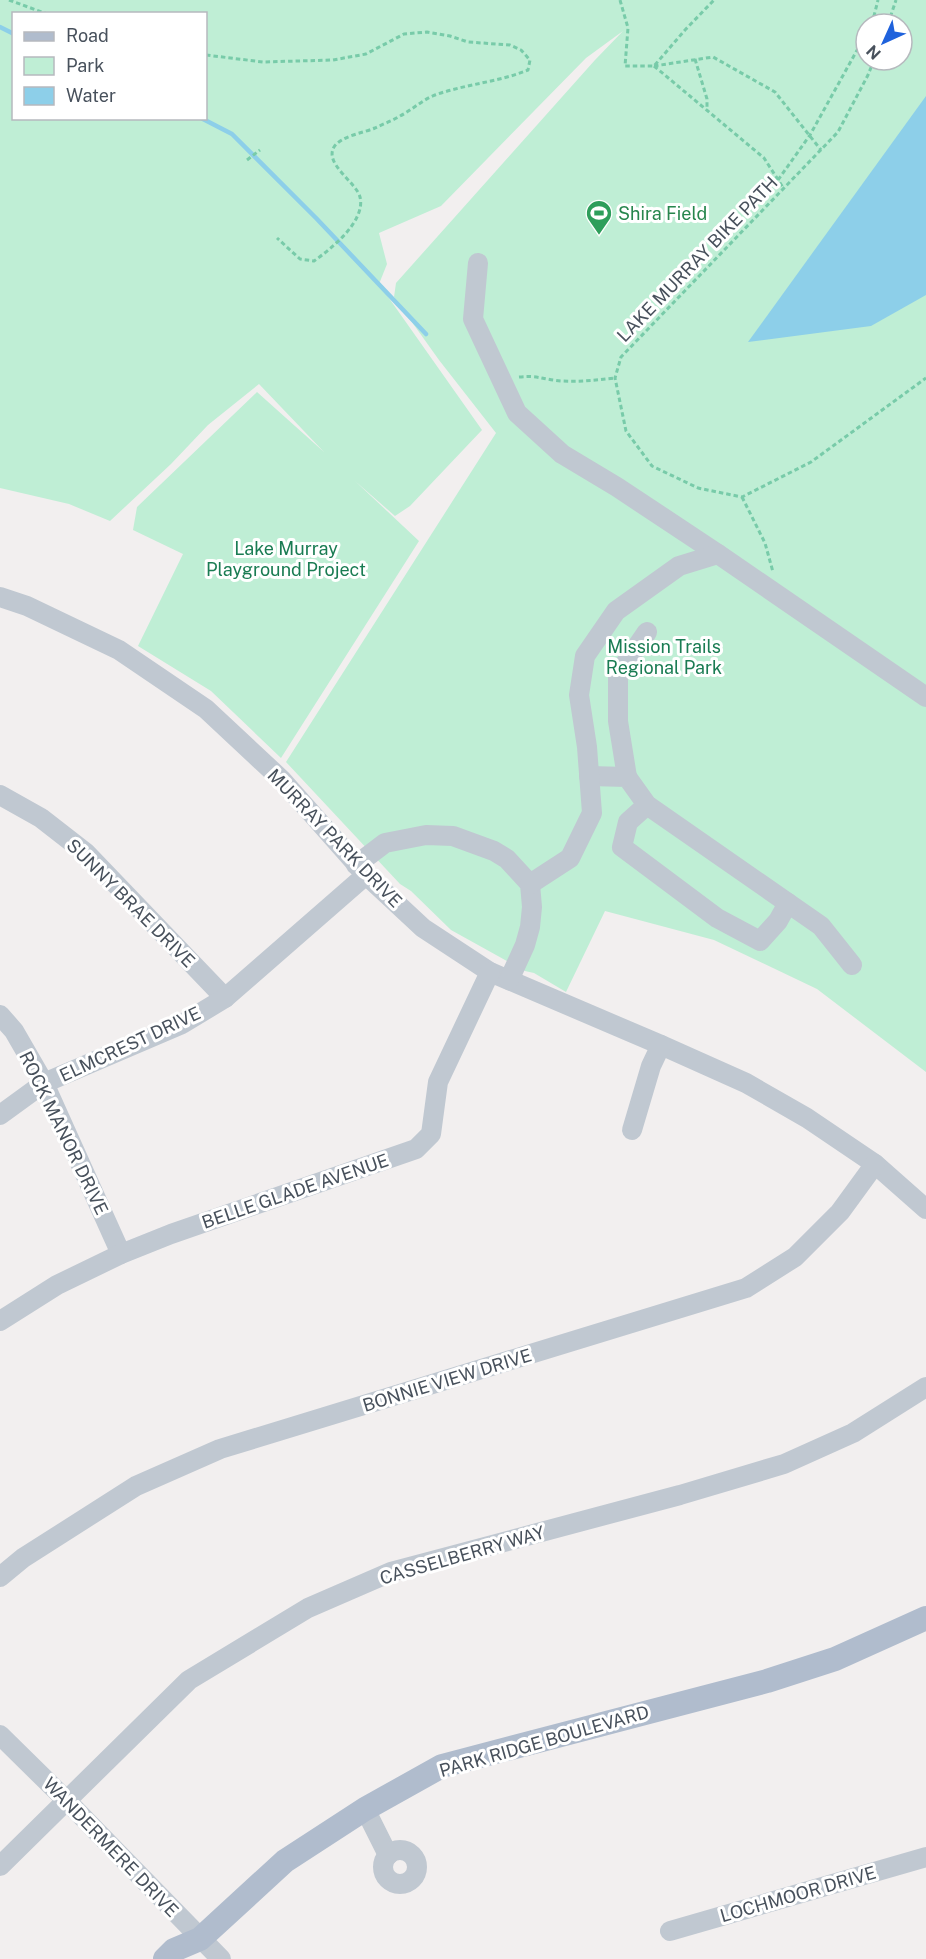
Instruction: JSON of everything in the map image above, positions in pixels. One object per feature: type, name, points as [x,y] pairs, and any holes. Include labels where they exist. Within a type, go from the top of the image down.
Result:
[{"type":"main road","name":"PARK RIDGE BOULEVARD","points":[[165,1959],[174,1950],[197,1949],[285,1861],[365,1809],[442,1766],[767,1681],[835,1659],[926,1617]]},
{"type":"street","points":[[478,263],[473,319],[517,413],[562,454],[617,487],[718,554],[926,697]]},
{"type":"street","points":[[509,980],[525,945],[530,927],[532,908],[530,884],[570,858],[592,813],[587,747],[579,695],[585,656],[616,611],[679,566],[718,554]]},
{"type":"street","name":"MURRAY PARK DRIVE","points":[[0,597],[27,606],[119,650],[206,709],[282,780],[361,870],[423,928],[490,972],[746,1083],[807,1118],[875,1164],[926,1209]]},
{"type":"street","points":[[647,632],[618,674],[618,721],[627,777],[647,805],[820,926],[852,965]]},
{"type":"street","points":[[589,776],[627,777]]},
{"type":"street","name":"SUNNY BRAE DRIVE","points":[[0,795],[41,818],[86,853],[225,999]]},
{"type":"street","points":[[647,805],[628,822],[621,847],[717,918],[760,941],[778,921],[788,903]]},
{"type":"street","name":"ELMCREST DRIVE","points":[[0,1115],[44,1083],[182,1024],[225,999],[361,870],[386,843],[426,835],[453,836],[507,858],[530,884]]},
{"type":"street","name":"BELLE GLADE AVENUE","points":[[0,1321],[57,1285],[121,1254],[171,1234],[416,1149],[431,1134],[438,1082],[490,972]]},
{"type":"street","name":"ROCK MANOR DRIVE","points":[[0,1016],[14,1030],[44,1083],[121,1254]]},
{"type":"street","points":[[632,1130],[651,1066],[661,1045]]},
{"type":"street","name":"BONNIE VIEW DRIVE","points":[[0,1577],[23,1558],[136,1486],[220,1449],[746,1288],[795,1257],[840,1212],[875,1164]]},
{"type":"street","name":"CASSELBERRY WAY","points":[[0,1866],[189,1680],[308,1608],[391,1572],[680,1495],[784,1464],[853,1433],[926,1387]]},
{"type":"street","name":"WANDERMERE DRIVE","points":[[0,1735],[67,1801],[197,1949],[221,1959]]},
{"type":"street","points":[[365,1809],[388,1855]]},
{"type":"street","name":"LOCHMOOR DRIVE","points":[[670,1931],[926,1857]]},
{"type":"path","points":[[9,0],[42,12]]},
{"type":"path","points":[[620,0],[628,27],[625,66],[654,66],[713,57],[775,92],[821,150]]},
{"type":"path","points":[[654,66],[714,0]]},
{"type":"path","points":[[207,55],[262,62],[333,60],[366,54],[404,34],[427,32],[468,42],[510,45],[521,50],[530,60],[528,70],[495,81],[436,95],[399,117],[346,138],[335,145],[332,153],[333,162],[356,188],[360,198],[360,210],[342,238],[314,261],[300,259],[277,237]]},
{"type":"path","points":[[778,180],[810,135],[854,56]]},
{"type":"path","points":[[695,60],[707,110]]},
{"type":"path","points":[[654,66],[764,158],[784,189]]},
{"type":"path","name":"LAKE MURRAY BIKE PATH","points":[[615,378],[621,357],[838,132],[869,72]]},
{"type":"path","points":[[247,160],[260,150]]},
{"type":"path","points":[[501,379],[534,375],[559,381],[615,378],[626,431],[652,466],[698,488],[742,497],[811,462],[926,378]]},
{"type":"path","points":[[742,497],[765,543],[774,571],[766,587]]},
{"type":"green space","name":"Mission Trails Regional Park","points":[[0,0],[926,0],[926,1072],[817,989],[714,940],[605,911],[566,992],[451,930],[411,891],[400,884],[286,762],[496,433],[394,297],[396,283],[623,31],[586,58],[441,206],[379,233],[387,264],[379,284],[482,430],[410,506],[395,516],[355,481],[419,541],[281,758],[211,691],[138,646],[183,554],[133,530],[137,507],[257,392],[324,452],[259,384],[208,425],[171,464],[110,521],[69,504],[0,488]]},
{"type":"water","points":[[926,96],[926,295],[871,326],[748,342]]},
{"type":"waterway","points":[[0,27],[12,33]]},
{"type":"waterway","points":[[205,120],[232,134],[316,218],[426,334]]},
{"type":"place","name":"Shira Field","points":[[599,236]]},
{"type":"park label","name":"Lake Murray Playground Project","points":[[286,558]]}]
